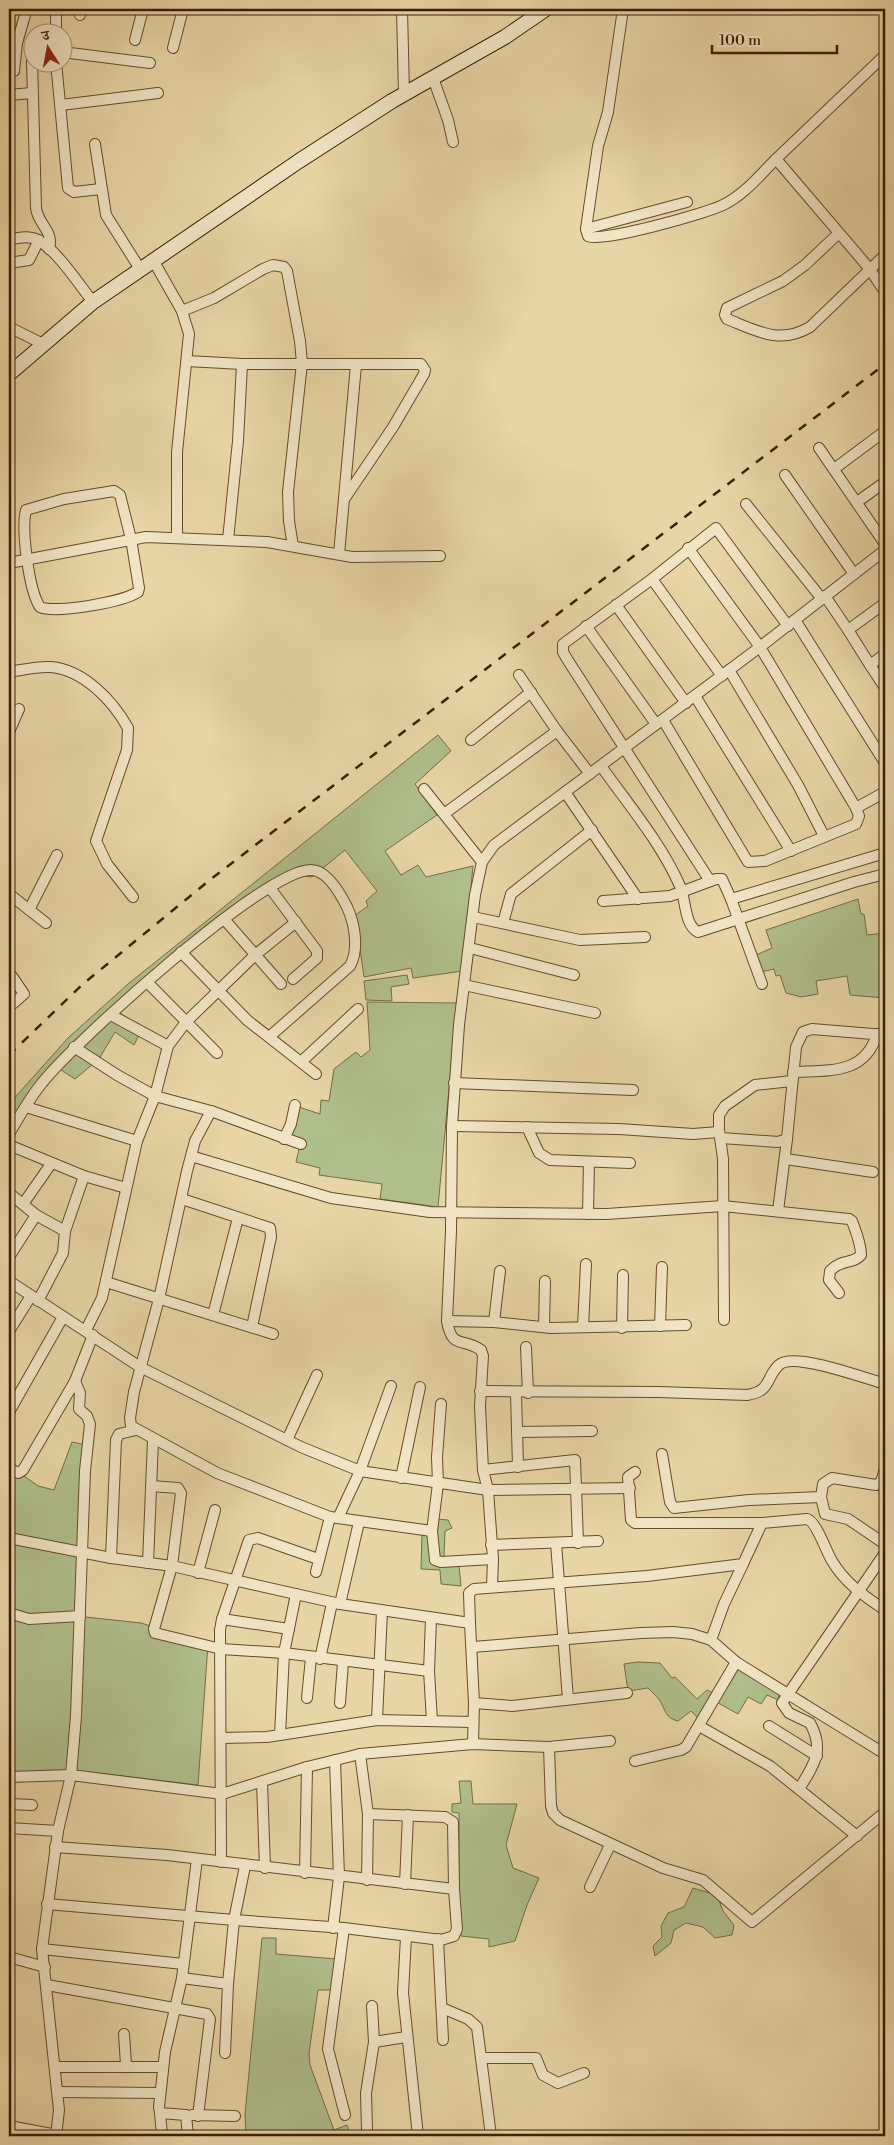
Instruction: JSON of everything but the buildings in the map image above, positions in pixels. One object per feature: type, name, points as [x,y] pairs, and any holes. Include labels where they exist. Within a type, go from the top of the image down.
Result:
[{"type":"street","points":[[56,9],[56,22]]},
{"type":"street","points":[[136,40],[143,9]]},
{"type":"street","points":[[173,48],[183,9]]},
{"type":"street","points":[[402,9],[404,94]]},
{"type":"street","points":[[9,374],[93,302],[344,130],[505,37],[546,9]]},
{"type":"street","points":[[623,9],[608,112],[598,146],[586,228],[588,236],[600,238],[709,210],[739,195],[885,55]]},
{"type":"street","points":[[9,74],[14,71],[16,49],[26,15]]},
{"type":"street","points":[[72,53],[150,64]]},
{"type":"street","points":[[32,72],[36,208],[38,219],[48,229],[51,236],[49,250]]},
{"type":"street","points":[[57,72],[68,188],[74,192],[101,189]]},
{"type":"street","points":[[433,78],[448,120],[453,142]]},
{"type":"street","points":[[9,95],[32,93]]},
{"type":"street","points":[[61,105],[158,93]]},
{"type":"street","points":[[96,144],[106,215],[140,269]]},
{"type":"street","points":[[776,159],[869,268],[885,292]]},
{"type":"street","points":[[586,228],[687,202]]},
{"type":"street","points":[[839,233],[805,265],[783,281],[727,308],[725,316],[771,336],[789,336],[810,327],[885,254]]},
{"type":"street","points":[[9,240],[24,237],[39,240],[93,302]]},
{"type":"street","points":[[9,263],[29,260],[39,240]]},
{"type":"street","points":[[153,260],[182,311],[189,334],[177,452],[177,537]]},
{"type":"street","points":[[182,311],[214,298],[263,268],[273,265],[284,267],[287,271],[300,341],[302,363],[288,492],[288,520],[293,546]]},
{"type":"street","points":[[9,327],[43,344]]},
{"type":"street","points":[[187,361],[242,364],[302,363],[356,365],[414,362],[421,364],[425,370],[393,427],[345,498]]},
{"type":"street","points":[[228,540],[242,364]]},
{"type":"street","points":[[339,554],[356,365]]},
{"type":"street","points":[[834,470],[885,431]]},
{"type":"street","points":[[819,448],[885,544]]},
{"type":"street","points":[[784,475],[854,574]]},
{"type":"street","points":[[857,502],[885,482]]},
{"type":"street","points":[[107,491],[117,492],[123,504],[132,539],[139,589],[134,595],[111,601],[50,609],[40,607],[27,560],[26,510],[107,491]]},
{"type":"street","points":[[746,504],[824,598],[848,630],[885,688]]},
{"type":"street","points":[[710,881],[626,747],[563,652],[563,644],[652,579],[688,548],[716,528],[791,623],[885,764]]},
{"type":"street","points":[[9,563],[132,539],[177,537],[293,546],[366,558],[440,556]]},
{"type":"street","points":[[586,626],[659,722],[748,862],[765,861],[856,824],[859,816],[856,808],[760,647],[688,548]]},
{"type":"street","points":[[492,1587],[493,1559],[488,1490],[483,1470],[480,1391],[481,1350],[456,1343],[449,1334],[447,1321],[452,1214],[454,1083],[464,985],[482,862],[494,845],[686,703],[885,550]]},
{"type":"street","points":[[652,579],[725,673],[798,785],[824,836]]},
{"type":"street","points":[[848,630],[885,603]]},
{"type":"street","points":[[616,605],[686,703]]},
{"type":"street","points":[[9,646],[9,656]]},
{"type":"street","points":[[870,665],[885,654]]},
{"type":"street","points":[[9,672],[50,667],[74,673],[96,688],[128,728],[127,750],[96,841],[107,864],[133,897]]},
{"type":"street","points":[[519,675],[557,731],[590,774]]},
{"type":"street","points":[[471,740],[531,692]]},
{"type":"street","points":[[695,696],[791,851]]},
{"type":"street","points":[[9,732],[19,709]]},
{"type":"street","points":[[444,814],[557,731]]},
{"type":"street","points":[[601,766],[672,868],[682,892],[690,924],[695,930],[702,932],[854,882],[885,874]]},
{"type":"street","points":[[424,788],[482,862]]},
{"type":"street","points":[[566,792],[638,899]]},
{"type":"street","points":[[856,808],[885,792]]},
{"type":"street","points":[[503,923],[509,897],[516,889],[592,830]]},
{"type":"street","points":[[731,899],[885,853]]},
{"type":"street","points":[[29,910],[57,855]]},
{"type":"street","points":[[9,1134],[42,1083],[74,1047],[181,952],[224,919],[270,888],[294,873],[310,869],[322,873],[348,908],[354,932],[354,952],[350,966],[269,1037]]},
{"type":"street","points":[[603,901],[670,896],[710,881],[722,880],[731,899],[762,984]]},
{"type":"street","points":[[270,888],[318,955],[293,980]]},
{"type":"street","points":[[9,894],[46,923]]},
{"type":"street","points":[[473,917],[580,940],[645,937]]},
{"type":"street","points":[[224,919],[281,984]]},
{"type":"street","points":[[9,1468],[18,1473],[23,1470],[74,1381],[102,1298],[137,1141],[155,1096],[168,1046],[186,1022],[255,955],[296,922]]},
{"type":"street","points":[[470,948],[574,975]]},
{"type":"street","points":[[181,952],[247,1020],[302,1061],[316,1074]]},
{"type":"street","points":[[9,972],[24,994],[9,1007]]},
{"type":"street","points":[[148,982],[217,1053]]},
{"type":"street","points":[[464,985],[595,1013]]},
{"type":"street","points":[[302,1061],[358,1009]]},
{"type":"street","points":[[111,1015],[168,1046]]},
{"type":"street","points":[[724,1320],[723,1158],[719,1114],[725,1106],[754,1085],[793,1076],[842,1068],[856,1064],[870,1052],[881,1034],[807,1030],[799,1037],[793,1076],[786,1158],[778,1211]]},
{"type":"street","points":[[74,1047],[117,1076],[155,1096],[211,1111],[301,1144]]},
{"type":"street","points":[[454,1083],[633,1090]]},
{"type":"street","points":[[284,1139],[291,1124],[295,1105]]},
{"type":"street","points":[[26,1107],[137,1141]]},
{"type":"street","points":[[211,1111],[195,1141],[191,1156],[159,1299],[140,1367],[130,1418],[131,1426],[153,1440],[217,1473],[334,1517],[432,1531]]},
{"type":"street","points":[[452,1126],[619,1129],[720,1135],[778,1142],[787,1139]]},
{"type":"street","points":[[527,1127],[537,1148],[544,1157],[550,1160],[630,1163]]},
{"type":"street","points":[[9,1145],[84,1176],[126,1188]]},
{"type":"street","points":[[191,1156],[331,1198],[452,1214],[588,1214],[724,1206],[852,1221],[860,1245],[861,1255],[856,1259],[839,1262],[830,1271],[829,1280],[839,1293]]},
{"type":"street","points":[[786,1158],[873,1172]]},
{"type":"street","points":[[588,1214],[589,1162]]},
{"type":"street","points":[[23,1204],[52,1164]]},
{"type":"street","points":[[9,1331],[35,1298],[63,1253],[65,1232],[84,1176]]},
{"type":"street","points":[[9,1193],[36,1215],[65,1232]]},
{"type":"street","points":[[182,1199],[267,1226],[272,1233],[252,1327]]},
{"type":"street","points":[[9,1257],[36,1215]]},
{"type":"street","points":[[213,1314],[238,1218]]},
{"type":"street","points":[[583,1327],[586,1264]]},
{"type":"street","points":[[660,1326],[662,1267]]},
{"type":"street","points":[[494,1322],[500,1270]]},
{"type":"street","points":[[622,1328],[623,1274]]},
{"type":"street","points":[[9,1281],[140,1367],[287,1440],[360,1471],[488,1490],[630,1488]]},
{"type":"street","points":[[544,1327],[545,1281]]},
{"type":"street","points":[[106,1282],[273,1334]]},
{"type":"street","points":[[9,1412],[63,1317]]},
{"type":"street","points":[[447,1321],[494,1322],[544,1327],[622,1328],[686,1325]]},
{"type":"street","points":[[526,1347],[528,1393]]},
{"type":"street","points":[[480,1391],[516,1393],[659,1392],[747,1395],[766,1387],[778,1366],[781,1363],[790,1361],[833,1368],[885,1384]]},
{"type":"street","points":[[287,1440],[317,1375]]},
{"type":"street","points":[[9,2126],[57,2135],[59,2118],[58,2092],[42,1949],[55,1847],[71,1775],[84,1553],[85,1471],[90,1424],[87,1416],[79,1409],[80,1393],[74,1381]]},
{"type":"street","points":[[316,1572],[318,1559],[334,1517],[360,1471],[391,1386]]},
{"type":"street","points":[[401,1478],[420,1387]]},
{"type":"street","points":[[516,1393],[518,1467]]},
{"type":"street","points":[[441,1404],[437,1457],[438,1484],[432,1531],[434,1555],[438,1561],[493,1559]]},
{"type":"street","points":[[111,1558],[116,1440],[119,1434],[136,1430]]},
{"type":"street","points":[[517,1432],[592,1431]]},
{"type":"street","points":[[148,1563],[153,1440]]},
{"type":"street","points":[[662,1454],[670,1502],[674,1508],[821,1497]]},
{"type":"street","points":[[483,1470],[575,1460],[578,1542]]},
{"type":"street","points":[[825,1514],[821,1497],[823,1484],[827,1480],[836,1478],[876,1485],[881,1482],[885,1469]]},
{"type":"street","points":[[635,1472],[628,1478],[632,1520],[635,1523],[762,1523],[811,1520],[825,1514],[858,1524],[885,1544]]},
{"type":"street","points":[[151,1486],[178,1488],[181,1491],[172,1566],[153,1631],[222,1649],[284,1652],[343,1662],[429,1671]]},
{"type":"street","points":[[198,1573],[215,1510]]},
{"type":"street","points":[[811,1520],[832,1561],[856,1592],[885,1610]]},
{"type":"street","points":[[307,1698],[316,1658],[336,1604],[359,1522]]},
{"type":"street","points":[[711,1640],[724,1604],[762,1523]]},
{"type":"street","points":[[9,1538],[111,1558],[172,1566],[336,1604],[431,1619],[470,1623]]},
{"type":"street","points":[[221,1862],[222,1649],[220,1630],[222,1619],[237,1580],[246,1548],[252,1539],[258,1538],[318,1559]]},
{"type":"street","points":[[491,1544],[598,1542]]},
{"type":"street","points":[[556,1543],[568,1699]]},
{"type":"street","points":[[799,1788],[817,1756],[816,1736],[810,1723],[789,1713],[782,1703],[856,1592],[884,1557]]},
{"type":"street","points":[[472,1744],[474,1722],[473,1647],[469,1593],[474,1589],[647,1576],[742,1564]]},
{"type":"street","points":[[280,1735],[284,1652],[296,1594]]},
{"type":"street","points":[[377,1720],[382,1611]]},
{"type":"street","points":[[9,1613],[30,1618],[80,1616]]},
{"type":"street","points":[[222,1619],[289,1629]]},
{"type":"street","points":[[431,1619],[429,1671],[432,1721]]},
{"type":"street","points":[[473,1647],[673,1632],[692,1634],[711,1640],[736,1662],[885,1754]]},
{"type":"street","points":[[340,1703],[343,1662]]},
{"type":"street","points":[[635,1761],[681,1750],[690,1743],[736,1662]]},
{"type":"street","points":[[474,1703],[512,1706],[627,1693]]},
{"type":"street","points":[[222,1738],[280,1735],[377,1720],[474,1722]]},
{"type":"street","points":[[699,1726],[770,1766],[857,1836]]},
{"type":"street","points":[[768,1726],[817,1756]]},
{"type":"street","points":[[9,1777],[71,1775],[222,1794],[360,1754],[472,1744],[549,1746],[610,1741]]},
{"type":"street","points":[[549,1746],[551,1806],[553,1813],[569,1826],[610,1845],[664,1868],[703,1880],[752,1922],[885,1812]]},
{"type":"street","points":[[360,1754],[368,1814],[367,1880]]},
{"type":"street","points":[[333,1928],[339,1877],[335,1760]]},
{"type":"street","points":[[305,1873],[307,1768]]},
{"type":"street","points":[[262,1782],[265,1868]]},
{"type":"street","points":[[9,1804],[32,1805]]},
{"type":"street","points":[[47,1904],[344,1928],[406,1937],[449,1938],[456,1933],[453,1822],[445,1817],[368,1814]]},
{"type":"street","points":[[405,1884],[408,1815]]},
{"type":"street","points":[[9,1828],[58,1831]]},
{"type":"street","points":[[590,1887],[610,1845]]},
{"type":"street","points":[[55,1847],[197,1859],[454,1889]]},
{"type":"street","points":[[163,2136],[160,2092],[163,2066],[182,1978],[197,1859]]},
{"type":"street","points":[[225,2053],[228,1984],[234,1920],[245,1866]]},
{"type":"street","points":[[344,1928],[328,2049],[345,2115]]},
{"type":"street","points":[[406,1937],[402,1976],[406,2037],[418,2136]]},
{"type":"street","points":[[438,1939],[443,2040]]},
{"type":"street","points":[[42,1949],[183,1964]]},
{"type":"street","points":[[9,1957],[44,1967]]},
{"type":"street","points":[[182,1978],[228,1984]]},
{"type":"street","points":[[47,1985],[205,2013],[210,2019],[198,2116]]},
{"type":"street","points":[[367,2129],[366,2093],[374,2042],[372,2006]]},
{"type":"street","points":[[442,2008],[468,2019],[477,2027],[491,2136]]},
{"type":"street","points":[[124,2034],[126,2065]]},
{"type":"street","points":[[374,2042],[406,2037]]},
{"type":"street","points":[[482,2058],[536,2058],[543,2075],[558,2083],[584,2073]]},
{"type":"street","points":[[55,2067],[163,2066]]},
{"type":"street","points":[[58,2092],[160,2092]]},
{"type":"street","points":[[160,2113],[235,2116]]},
{"type":"street","points":[[186,2115],[188,2136]]},
{"type":"green space","points":[[438,735],[451,751],[415,784],[437,815],[385,851],[401,875],[418,865],[426,877],[473,866],[463,971],[413,978],[411,968],[364,977],[358,935],[360,934],[354,916],[368,906],[366,901],[377,891],[345,850],[312,877],[296,875],[286,879],[180,955],[119,1012],[142,1029],[134,1045],[115,1032],[99,1059],[75,1079],[58,1068],[9,1137],[9,1104],[68,1038],[128,984]]},
{"type":"green space","points":[[858,899],[861,914],[864,914],[867,935],[884,933],[885,998],[850,995],[847,976],[816,981],[818,994],[801,997],[786,993],[780,975],[776,976],[774,969],[761,972],[756,955],[772,948],[766,930]]},
{"type":"green space","points":[[407,975],[409,984],[391,987],[392,1001],[366,1000],[364,981]]},
{"type":"green space","points":[[367,1002],[457,1003],[438,1207],[380,1199],[382,1184],[319,1175],[320,1168],[296,1162],[301,1140],[290,1137],[299,1107],[320,1114],[321,1100],[329,1101],[334,1069],[356,1052],[361,1057],[370,1050]]},
{"type":"green space","points":[[72,1442],[87,1445],[76,1609],[86,1617],[141,1623],[208,1644],[198,1785],[80,1771],[9,1773],[9,1465],[38,1486],[54,1490]]},
{"type":"green space","points":[[437,1519],[448,1520],[452,1528],[445,1531],[444,1556],[449,1565],[459,1565],[461,1586],[441,1584],[440,1570],[421,1569],[422,1535],[435,1535]]},
{"type":"green space","points":[[637,1662],[660,1663],[672,1678],[675,1677],[697,1699],[707,1690],[719,1696],[736,1666],[780,1692],[778,1700],[767,1695],[761,1704],[748,1697],[738,1714],[711,1699],[698,1718],[691,1711],[678,1721],[666,1714],[659,1699],[648,1688],[628,1691],[624,1664]]},
{"type":"green space","points":[[459,1781],[471,1781],[473,1804],[517,1804],[506,1845],[513,1868],[539,1878],[527,1905],[515,1941],[489,1947],[489,1939],[461,1936],[459,1813],[452,1812],[452,1804],[461,1803]]},
{"type":"green space","points":[[693,1888],[717,1895],[723,1911],[734,1925],[732,1935],[715,1938],[703,1927],[686,1923],[674,1930],[671,1943],[655,1956],[653,1946],[662,1937],[661,1926],[668,1913],[684,1907]]},
{"type":"green space","points":[[262,1938],[276,1938],[276,1954],[337,1959],[332,1990],[318,1990],[309,2053],[310,2065],[334,2130],[347,2125],[351,2136],[246,2136],[245,2114]]},
{"type":"railway","points":[[9,1055],[83,984],[211,879],[885,364]]}]
